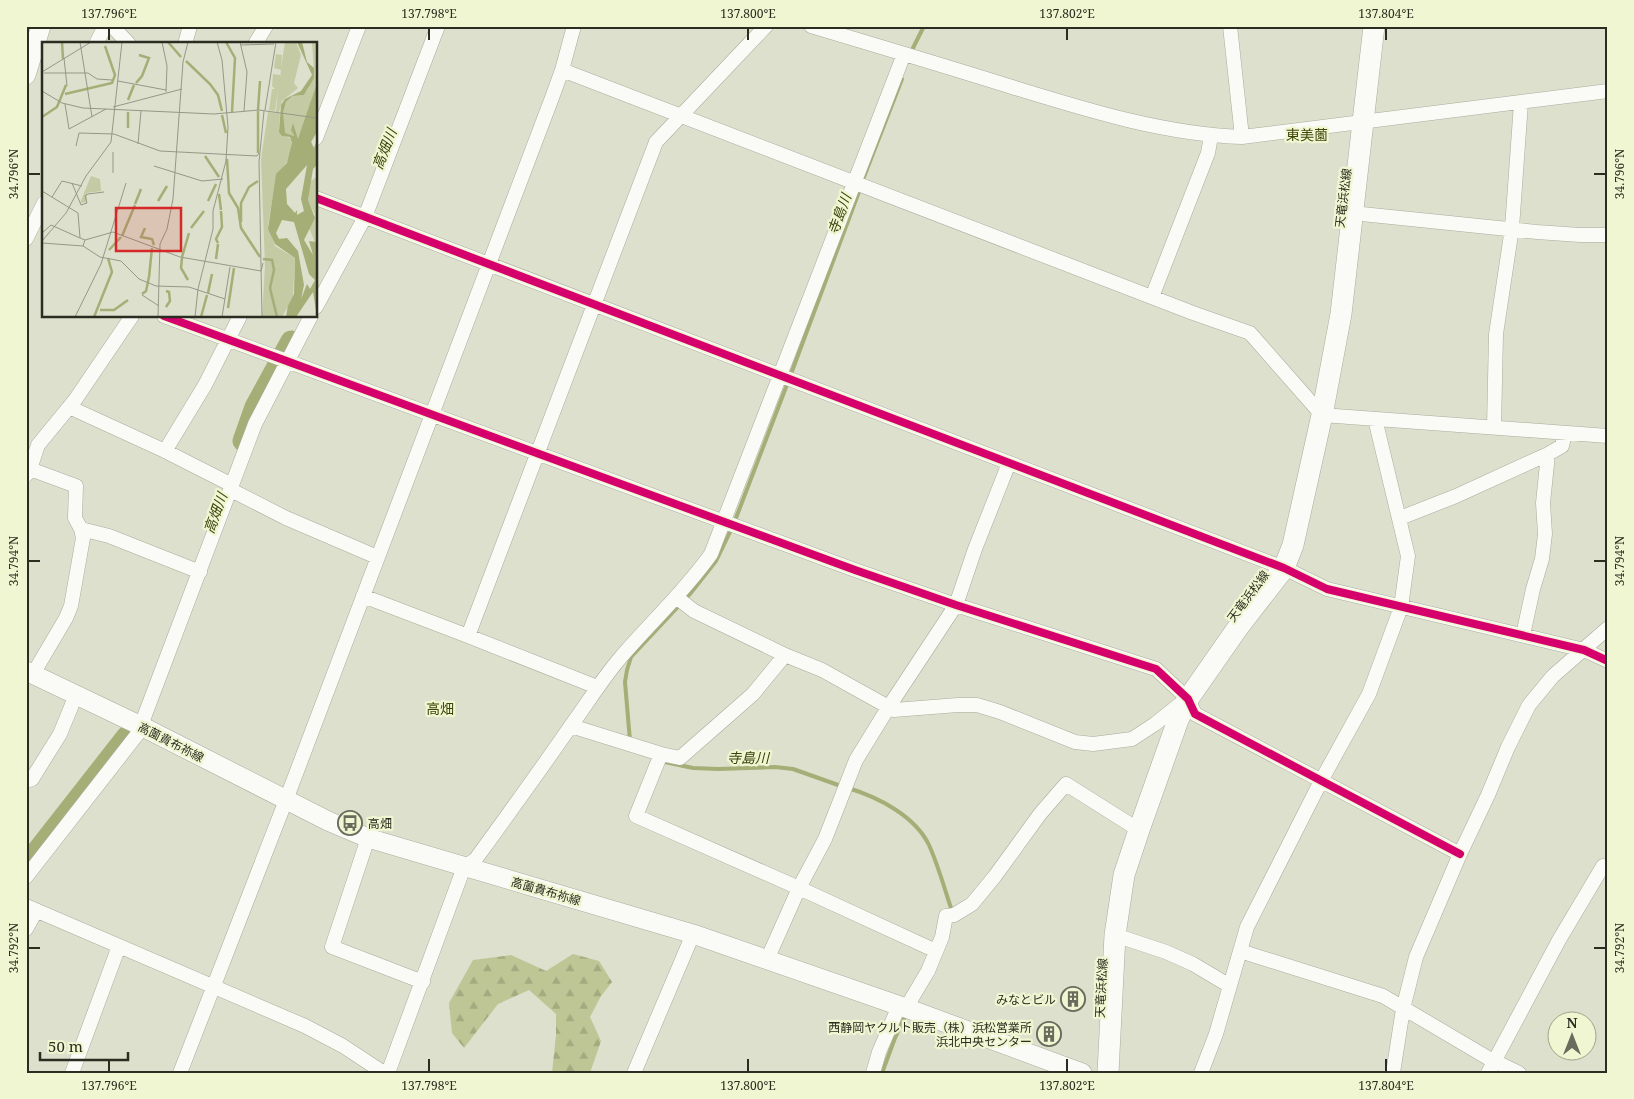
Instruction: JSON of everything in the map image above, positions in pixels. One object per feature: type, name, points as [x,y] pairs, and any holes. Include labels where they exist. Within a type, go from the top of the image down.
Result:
[{"type":"main road","points":[[26,75],[41,26]]},
{"type":"main road","name":"天竜浜松線","points":[[1108,1073],[1115,935],[1124,875],[1139,830],[1178,720],[1188,698],[1239,626],[1284,568],[1294,545],[1322,415],[1340,314],[1374,26]]},
{"type":"main road","name":"高薗貴布祢線","points":[[29,673],[141,726],[328,821],[368,838],[693,934],[902,1007],[1082,1073]]},
{"type":"street","points":[[97,42],[105,26]]},
{"type":"street","points":[[112,26],[127,42]]},
{"type":"street","points":[[185,42],[190,26]]},
{"type":"street","points":[[255,42],[266,26]]},
{"type":"street","points":[[318,133],[360,26]]},
{"type":"street","points":[[318,303],[361,215],[438,26]]},
{"type":"street","points":[[180,1073],[490,263],[562,70],[574,26]]},
{"type":"street","points":[[468,636],[656,142],[766,26]]},
{"type":"street","points":[[811,26],[1060,102],[1159,128],[1211,136],[1242,137],[1608,91]]},
{"type":"street","points":[[1230,26],[1242,137]]},
{"type":"street","points":[[388,1073],[464,866],[475,860],[622,656],[681,600],[711,554],[859,184],[904,54]]},
{"type":"street","points":[[562,70],[1250,333],[1322,415],[1608,436]]},
{"type":"street","points":[[1494,427],[1496,334],[1512,228],[1521,103]]},
{"type":"street","points":[[1152,297],[1208,153],[1211,136]]},
{"type":"street","points":[[318,199],[1284,568],[1327,589],[1523,634],[1584,650],[1608,661]]},
{"type":"street","points":[[26,239],[42,207]]},
{"type":"street","points":[[1352,213],[1580,235],[1608,235]]},
{"type":"street","points":[[29,673],[66,618],[71,606],[83,538],[81,529],[74,518],[76,486],[28,472],[32,446],[69,408],[131,318]]},
{"type":"street","points":[[169,318],[855,570],[956,605],[1156,669],[1188,698],[1195,714],[1460,854]]},
{"type":"street","points":[[164,451],[204,385],[239,318]]},
{"type":"street","points":[[26,876],[141,726],[196,570],[255,424],[282,360],[310,318]]},
{"type":"street","points":[[69,408],[164,451],[230,485],[286,518],[377,557]]},
{"type":"street","points":[[1201,1073],[1216,1034],[1247,927],[1321,780],[1369,694],[1401,607],[1408,556],[1375,419]]},
{"type":"street","points":[[1400,518],[1456,496],[1548,454],[1562,446],[1565,433]]},
{"type":"street","points":[[1523,634],[1542,559],[1545,534],[1543,503],[1548,454]]},
{"type":"street","points":[[767,960],[799,888],[825,839],[856,760],[956,605],[975,549],[1009,463]]},
{"type":"street","points":[[81,529],[109,536],[196,570]]},
{"type":"street","points":[[363,596],[598,687]]},
{"type":"street","points":[[681,600],[694,611],[785,655],[822,670],[894,710],[977,704],[1075,742],[1093,744],[1132,739],[1188,698]]},
{"type":"street","points":[[1393,1073],[1407,1011],[1416,957],[1508,747],[1529,705],[1552,676],[1608,628]]},
{"type":"street","points":[[572,726],[631,745],[660,758],[680,758],[754,694],[785,655]]},
{"type":"street","points":[[26,781],[32,779],[60,734],[76,695]]},
{"type":"street","points":[[660,758],[636,816],[936,951]]},
{"type":"street","points":[[873,1073],[879,1052],[902,1007],[928,971],[950,915],[972,904],[996,876],[1040,814],[1066,784],[1139,830]]},
{"type":"street","points":[[368,838],[332,947],[423,982]]},
{"type":"street","points":[[1491,1067],[1559,940],[1606,863]]},
{"type":"street","points":[[26,929],[31,908],[305,1026],[342,1046],[384,1073]]},
{"type":"street","points":[[634,1073],[693,934]]},
{"type":"street","points":[[1115,935],[1166,952],[1193,964],[1230,986]]},
{"type":"street","points":[[72,1073],[119,946]]},
{"type":"street","points":[[1240,951],[1383,996],[1491,1067],[1519,1073]]},
{"type":"green space","points":[[573,954],[599,961],[612,982],[601,996],[590,1017],[601,1041],[590,1073],[552,1073],[556,1014],[529,990],[498,1004],[464,1048],[452,1033],[449,1003],[473,960],[511,955],[546,971]]},
{"type":"waterway","name":"寺島川","points":[[912,50],[924,26]]},
{"type":"waterway","name":"寺島川","points":[[862,182],[902,79]]},
{"type":"waterway","name":"寺島川","points":[[791,374],[860,189]]},
{"type":"waterway","name":"高畑川","points":[[243,441],[255,407],[291,341]]},
{"type":"waterway","name":"寺島川","points":[[736,518],[788,382]]},
{"type":"waterway","name":"寺島川","points":[[630,741],[625,682],[631,657],[690,594],[716,561],[731,530]]},
{"type":"waterway","name":"高畑川","points":[[26,865],[127,736]]},
{"type":"waterway","name":"寺島川","points":[[660,761],[693,768],[775,767],[793,769],[841,786]]},
{"type":"waterway","name":"寺島川","points":[[848,788],[883,802],[915,825],[929,845],[951,908],[951,913]]},
{"type":"waterway","name":"寺島川","points":[[882,1073],[904,1019]]},
{"type":"cycle path","points":[[318,199],[1284,568],[1327,589],[1584,650],[1608,661]]},
{"type":"cycle path","points":[[169,318],[855,570],[956,605],[1156,669],[1188,699],[1195,714],[1460,854]]},
{"type":"place","name":"高畑","points":[[350,823]]},
{"type":"place","name":"みなとビル","points":[[1073,999]]},
{"type":"place","name":"西静岡ヤクルト販売（株）浜松営業所 浜北中央センター","points":[[1049,1034]]},
{"type":"district","name":"東美薗","points":[[1307,134]]},
{"type":"district","name":"高畑","points":[[440,708]]}]
